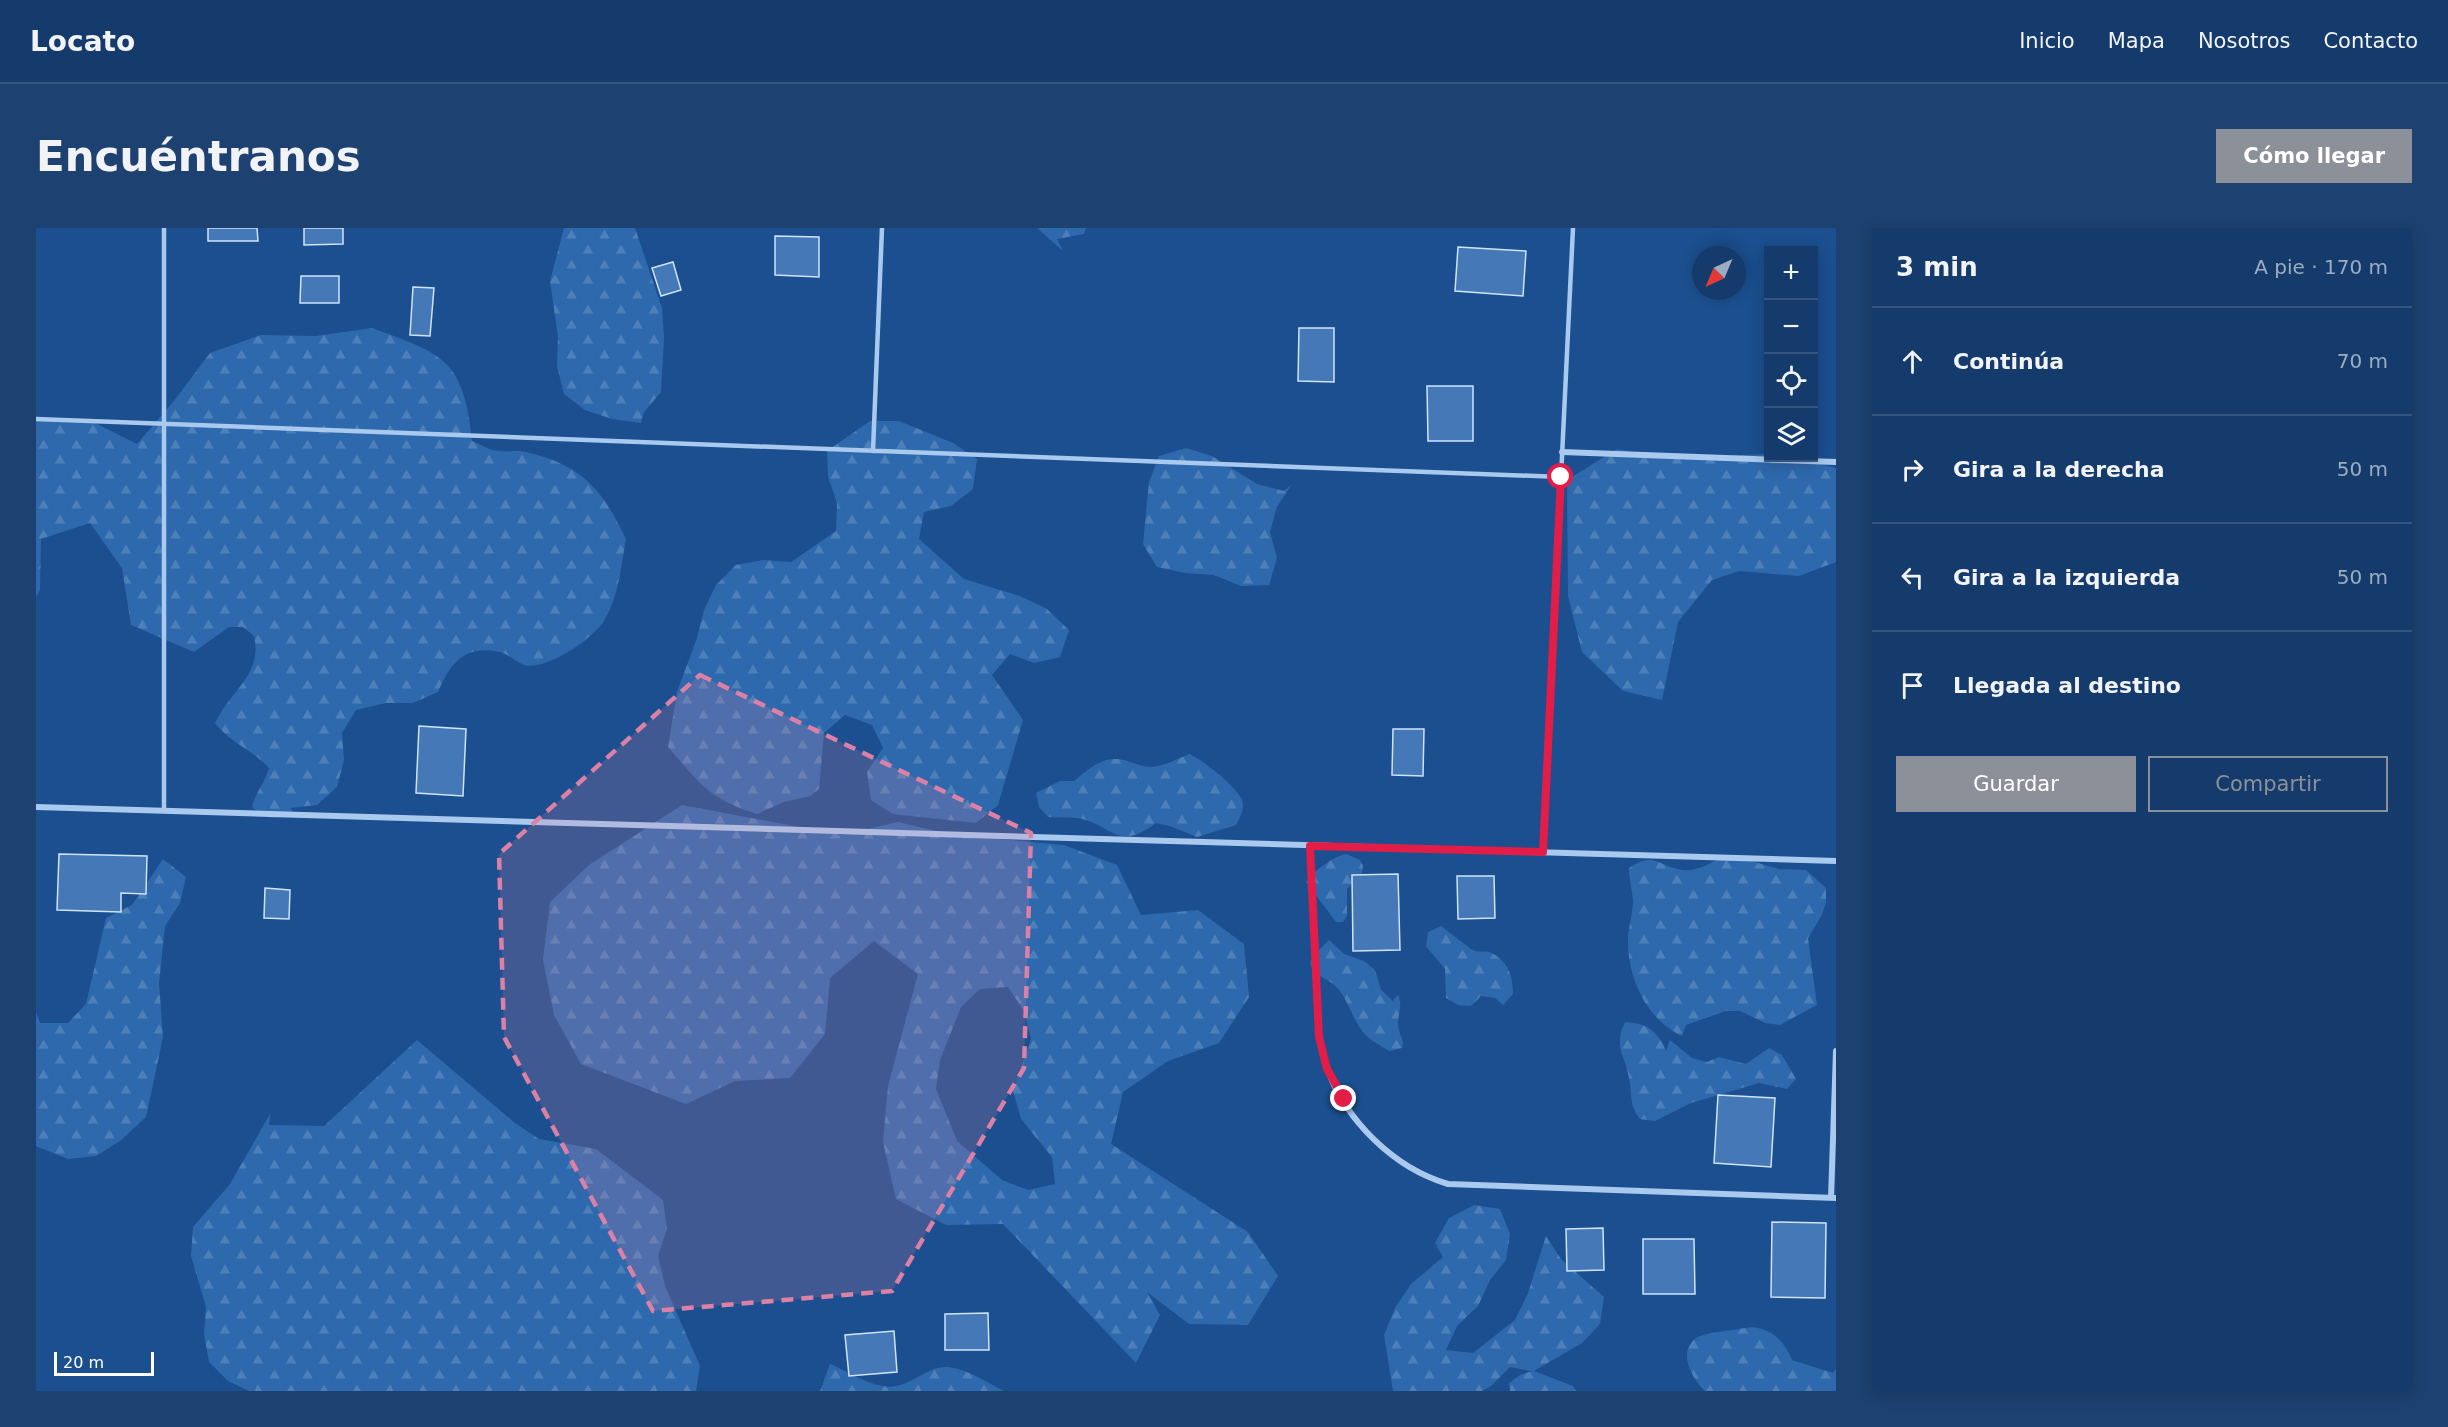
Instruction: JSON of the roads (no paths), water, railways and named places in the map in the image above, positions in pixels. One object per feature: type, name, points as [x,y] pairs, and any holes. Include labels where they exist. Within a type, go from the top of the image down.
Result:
[{"type":"street","points":[[1562,452],[1836,462]]},
{"type":"street","points":[[36,807],[1836,861]]},
{"type":"street","points":[[1310,846],[1319,1037],[1327,1069],[1368,1135],[1403,1165],[1426,1178],[1448,1184],[1833,1198],[1836,1051]]},
{"type":"lane","points":[[164,228],[164,811]]},
{"type":"lane","points":[[873,451],[882,228]]},
{"type":"lane","points":[[1543,852],[1573,228]]},
{"type":"lane","points":[[36,419],[1561,477]]}]
